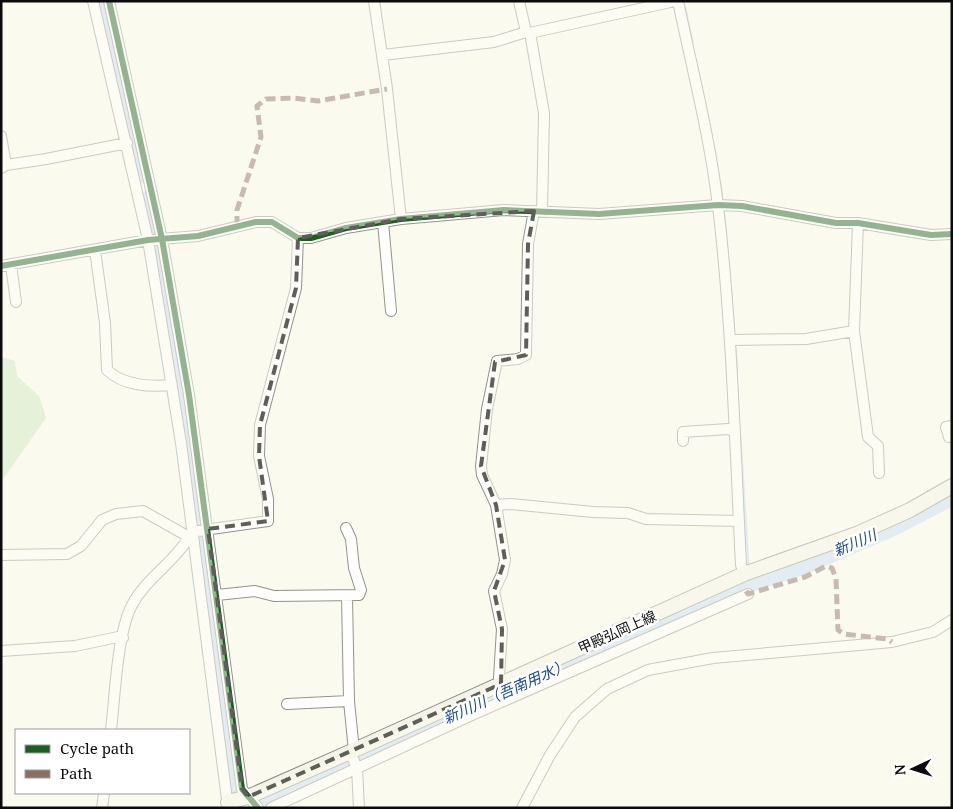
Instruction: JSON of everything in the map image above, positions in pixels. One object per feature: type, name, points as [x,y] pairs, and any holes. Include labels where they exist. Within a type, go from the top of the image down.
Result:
[{"type":"main road","name":"甲殿弘岡上線","points":[[241,803],[354,758],[501,684],[744,584],[910,510],[952,486]]},
{"type":"street","points":[[93,1],[127,143],[155,239],[172,385],[198,532],[241,803]]},
{"type":"street","points":[[109,1],[155,239],[190,395],[198,532],[216,595],[242,789],[241,803]]},
{"type":"street","points":[[374,1],[383,55],[401,219]]},
{"type":"street","points":[[501,684],[499,678],[502,629],[494,591],[502,574],[505,560],[496,505],[482,475],[487,409],[497,361],[518,359],[526,355],[528,244],[538,212],[544,113],[528,32],[519,1]]},
{"type":"street","points":[[271,808],[354,758],[744,584],[741,564],[730,340],[718,205],[711,162],[677,1],[528,32],[494,42],[383,55]]},
{"type":"street","points":[[1,136],[4,166],[127,143]]},
{"type":"street","points":[[16,302],[6,265],[155,239],[198,236],[256,222],[272,222],[298,238],[311,238],[346,228],[401,219],[504,210],[599,214],[718,205],[742,206],[836,223],[858,223],[931,235],[952,234]]},
{"type":"street","points":[[383,222],[391,311]]},
{"type":"street","points":[[858,223],[854,331],[868,437],[878,446],[879,473]]},
{"type":"street","points":[[1,555],[67,554],[81,546],[102,520],[116,514],[143,511],[198,532],[268,522],[268,500],[259,456],[260,425],[296,288],[298,238]]},
{"type":"street","points":[[95,250],[105,323],[107,370],[115,378],[138,384],[153,387],[172,385]]},
{"type":"street","points":[[730,340],[806,339],[854,331]]},
{"type":"street","points":[[949,437],[946,427],[952,426]]},
{"type":"street","points":[[683,441],[683,432],[728,429],[734,431]]},
{"type":"street","points":[[496,505],[511,504],[592,512],[628,513],[646,518],[739,520]]},
{"type":"street","points":[[216,595],[255,591],[274,596],[359,595],[361,590],[354,568],[351,539],[346,528]]},
{"type":"street","points":[[111,729],[122,638],[132,606],[152,578],[198,532]]},
{"type":"street","points":[[347,596],[349,701],[359,808]]},
{"type":"street","points":[[522,808],[550,755],[575,717],[607,690],[648,670],[713,658],[892,642],[933,632],[952,620]]},
{"type":"street","points":[[1,651],[75,646],[118,637],[122,638]]},
{"type":"street","points":[[286,704],[349,701]]},
{"type":"street","points":[[102,808],[104,794]]},
{"type":"highlighted area","points":[[534,211],[528,244],[526,355],[495,362],[481,466],[496,505],[505,560],[494,591],[502,629],[501,684],[248,797],[242,789],[208,529],[268,521],[259,456],[260,425],[296,288],[298,238],[401,219]]},
{"type":"green space","points":[[1,357],[15,361],[17,376],[39,396],[46,418],[1,482]]},
{"type":"waterway","points":[[102,1],[144,178]]},
{"type":"waterway","points":[[685,8],[692,42]]},
{"type":"waterway","points":[[718,173],[722,197]]},
{"type":"waterway","points":[[148,196],[168,306],[237,808]]},
{"type":"waterway","points":[[724,215],[734,331]]},
{"type":"waterway","points":[[735,348],[737,370]]},
{"type":"waterway","points":[[740,437],[748,563]]},
{"type":"waterway","name":"新川川（吾南用水）","points":[[259,808],[269,797],[635,637],[755,581],[804,565],[894,526],[952,496]]},
{"type":"marked path","points":[[237,226],[237,210],[261,137],[257,106],[266,99],[294,98],[318,101],[387,89]]},
{"type":"marked path","points":[[746,591],[748,594],[805,577],[826,566],[832,568],[836,579],[838,630],[844,634],[887,639],[892,642]]},
{"type":"cycle path","points":[[109,1],[162,239],[189,395],[242,789],[258,808]]},
{"type":"cycle path","points":[[1,266],[148,240],[198,236],[256,222],[272,222],[298,238],[311,238],[346,228],[401,219],[504,210],[599,214],[718,205],[742,206],[836,223],[858,223],[931,235],[952,234]]},
{"type":"water label","name":"新川川","points":[[855,543]]}]
